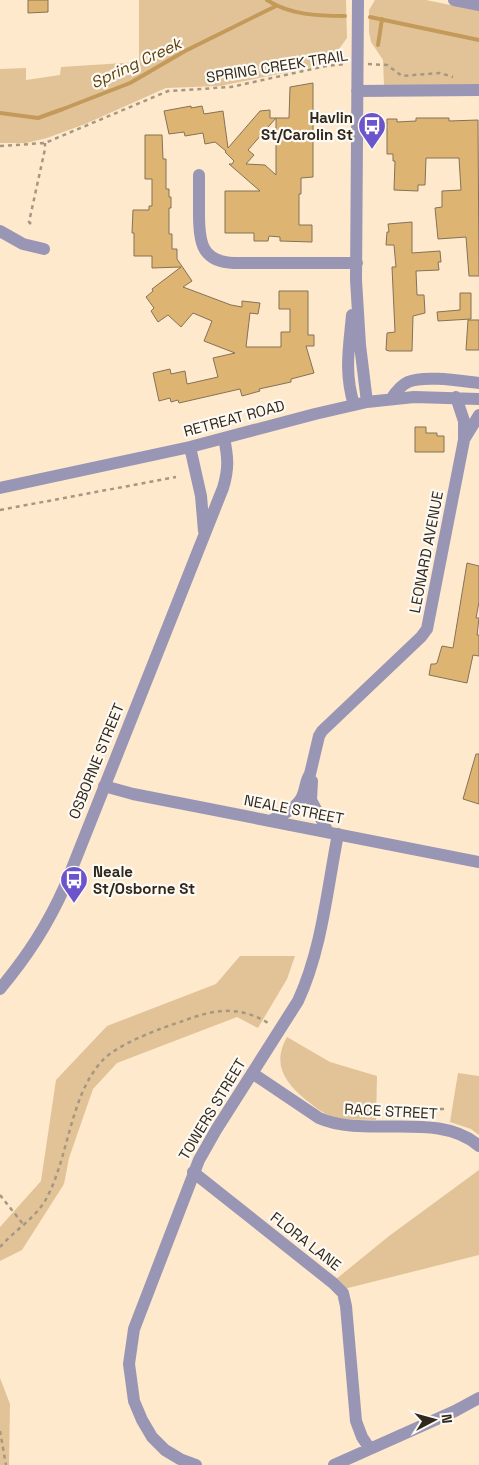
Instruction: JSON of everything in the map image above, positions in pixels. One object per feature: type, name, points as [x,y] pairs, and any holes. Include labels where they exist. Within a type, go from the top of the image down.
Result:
[{"type":"street","points":[[358,0],[356,280],[360,345],[367,402]]},
{"type":"street","points":[[454,0],[479,6]]},
{"type":"street","points":[[357,91],[479,90]]},
{"type":"street","points":[[199,175],[200,240],[205,251],[213,258],[234,264],[356,264]]},
{"type":"street","points":[[0,231],[23,244],[44,249]]},
{"type":"street","points":[[354,405],[347,370],[356,280]]},
{"type":"street","points":[[391,399],[404,384],[411,381],[441,380],[479,383]]},
{"type":"street","name":"RETREAT ROAD","points":[[0,488],[190,447],[367,402],[414,397],[479,398]]},
{"type":"street","name":"LEONARD AVENUE","points":[[270,821],[299,802],[310,774],[319,736],[322,731],[421,637],[427,628],[464,440],[464,421],[456,397]]},
{"type":"street","name":"LEONARD AVENUE","points":[[464,440],[479,415]]},
{"type":"street","name":"OSBORNE STREET","points":[[0,989],[28,955],[54,909],[204,536],[227,474],[228,461],[224,438]]},
{"type":"street","name":"OSBORNE STREET","points":[[190,447],[202,496],[204,536]]},
{"type":"street","name":"LEONARD AVENUE","points":[[310,774],[312,779],[311,800],[333,833]]},
{"type":"street","name":"NEALE STREET","points":[[104,786],[134,794],[479,862]]},
{"type":"street","name":"TOWERS STREET","points":[[196,1465],[180,1459],[165,1450],[152,1437],[142,1420],[134,1401],[129,1364],[134,1329],[193,1172],[206,1146],[298,1001],[308,975],[324,913],[333,833]]},
{"type":"street","name":"RACE STREET","points":[[252,1073],[329,1122],[354,1126],[442,1130],[458,1133],[479,1146]]},
{"type":"street","name":"FLORA LANE","points":[[193,1172],[339,1288],[346,1306],[356,1421],[362,1437],[370,1449]]},
{"type":"street","points":[[334,1465],[455,1411],[479,1398]]},
{"type":"path","name":"SPRING CREEK TRAIL","points":[[0,146],[45,143],[168,91],[231,87],[326,66],[358,64]]},
{"type":"path","points":[[382,64],[387,65],[402,76],[440,73],[455,77]]},
{"type":"path","points":[[31,224],[45,143]]},
{"type":"path","points":[[0,510],[176,477]]},
{"type":"path","points":[[0,1247],[36,1213],[45,1201],[55,1179],[80,1099],[102,1061],[143,1036],[202,1014],[224,1010],[244,1012],[260,1018],[280,1030]]},
{"type":"path","points":[[376,1108],[444,1109]]},
{"type":"path","points":[[0,1196],[23,1224]]},
{"type":"path","points":[[0,1431],[6,1465]]},
{"type":"shaded area","points":[[139,0],[346,0],[347,38],[328,64],[220,86],[166,88],[85,124],[47,138],[26,143],[0,143],[0,69],[26,68],[26,80],[60,75],[61,67],[139,62]]},
{"type":"shaded area","points":[[375,0],[426,0],[479,11],[479,85],[384,85],[383,60],[371,42],[369,32],[369,10]]},
{"type":"shaded area","points":[[240,956],[295,956],[287,979],[258,1028],[237,1017],[117,1063],[93,1089],[69,1158],[64,1184],[22,1250],[0,1261],[0,1227],[41,1181],[56,1080],[107,1026],[216,984]]},
{"type":"shaded area","points":[[287,1037],[330,1062],[377,1076],[376,1120],[333,1117],[319,1110],[298,1093],[286,1079],[281,1064],[283,1047]]},
{"type":"shaded area","points":[[458,1073],[479,1076],[479,1135],[471,1129],[450,1122]]},
{"type":"shaded area","points":[[479,1170],[479,1255],[344,1289],[335,1280],[389,1236]]},
{"type":"shaded area","points":[[0,1378],[10,1404],[9,1465],[0,1465]]},
{"type":"building","points":[[28,0],[48,0],[48,12],[28,13]]},
{"type":"building","points":[[313,83],[313,177],[301,178],[301,194],[299,194],[299,225],[312,225],[312,242],[280,241],[280,237],[269,236],[268,241],[254,241],[254,233],[225,233],[225,191],[260,191],[229,164],[232,164],[234,161],[226,151],[215,142],[205,144],[203,133],[185,136],[184,132],[169,134],[164,111],[202,106],[204,114],[223,111],[228,148],[260,111],[270,110],[270,118],[276,118],[289,118],[290,87]],"holes":[[[276,118],[276,175],[265,165],[246,164],[254,155],[248,150]]]},
{"type":"building","points":[[416,118],[449,118],[449,121],[478,120],[479,276],[469,276],[466,237],[438,239],[435,208],[442,207],[442,191],[461,190],[459,158],[426,158],[425,185],[418,185],[418,191],[394,190],[395,161],[393,161],[393,154],[387,154],[387,119],[397,119],[397,122],[416,121]]},
{"type":"building","points":[[145,135],[162,135],[163,159],[166,159],[166,189],[169,189],[169,197],[171,197],[169,234],[172,234],[172,249],[177,249],[177,259],[192,281],[183,287],[231,305],[242,307],[242,301],[260,303],[258,314],[250,313],[246,347],[281,347],[281,332],[290,332],[290,309],[279,309],[279,291],[308,291],[308,335],[314,335],[314,346],[306,346],[314,373],[291,379],[291,382],[259,389],[260,391],[242,396],[240,389],[179,403],[178,400],[171,402],[170,398],[159,401],[153,373],[170,369],[171,374],[185,371],[187,384],[218,377],[213,358],[235,353],[204,341],[212,321],[193,313],[181,327],[168,315],[158,322],[151,311],[154,308],[146,297],[153,291],[152,289],[181,267],[152,268],[152,256],[134,256],[133,210],[149,210],[149,206],[152,206],[152,179],[145,179]]},
{"type":"building","points":[[412,222],[412,253],[440,251],[441,262],[438,262],[439,270],[416,271],[417,295],[424,295],[425,313],[413,316],[412,351],[389,351],[386,350],[387,333],[395,332],[392,267],[396,267],[394,245],[386,245],[387,232],[389,232],[388,224]]},
{"type":"building","points":[[460,293],[471,293],[471,319],[438,321],[437,312],[460,310]]},
{"type":"building","points":[[468,320],[479,320],[479,350],[466,350]]},
{"type":"building","points":[[415,427],[426,427],[426,433],[437,433],[437,436],[444,436],[444,452],[415,452]]},
{"type":"building","points":[[467,563],[479,566],[479,602],[476,618],[479,618],[477,635],[479,635],[479,656],[473,655],[467,683],[429,675],[431,664],[437,663],[442,646],[453,648]]},
{"type":"building","points":[[476,754],[479,754],[479,804],[463,799]]},
{"type":"waterway","points":[[267,0],[295,12],[345,16]]},
{"type":"waterway","name":"Spring Creek","points":[[0,113],[38,118],[63,109],[130,83],[185,51],[276,6]]},
{"type":"waterway","points":[[370,17],[479,40]]},
{"type":"waterway","points":[[378,45],[382,19]]},
{"type":"place","name":"Havlin St/Carolin St","points":[[372,150]]},
{"type":"place","name":"Neale St/Osborne St","points":[[74,904]]}]
